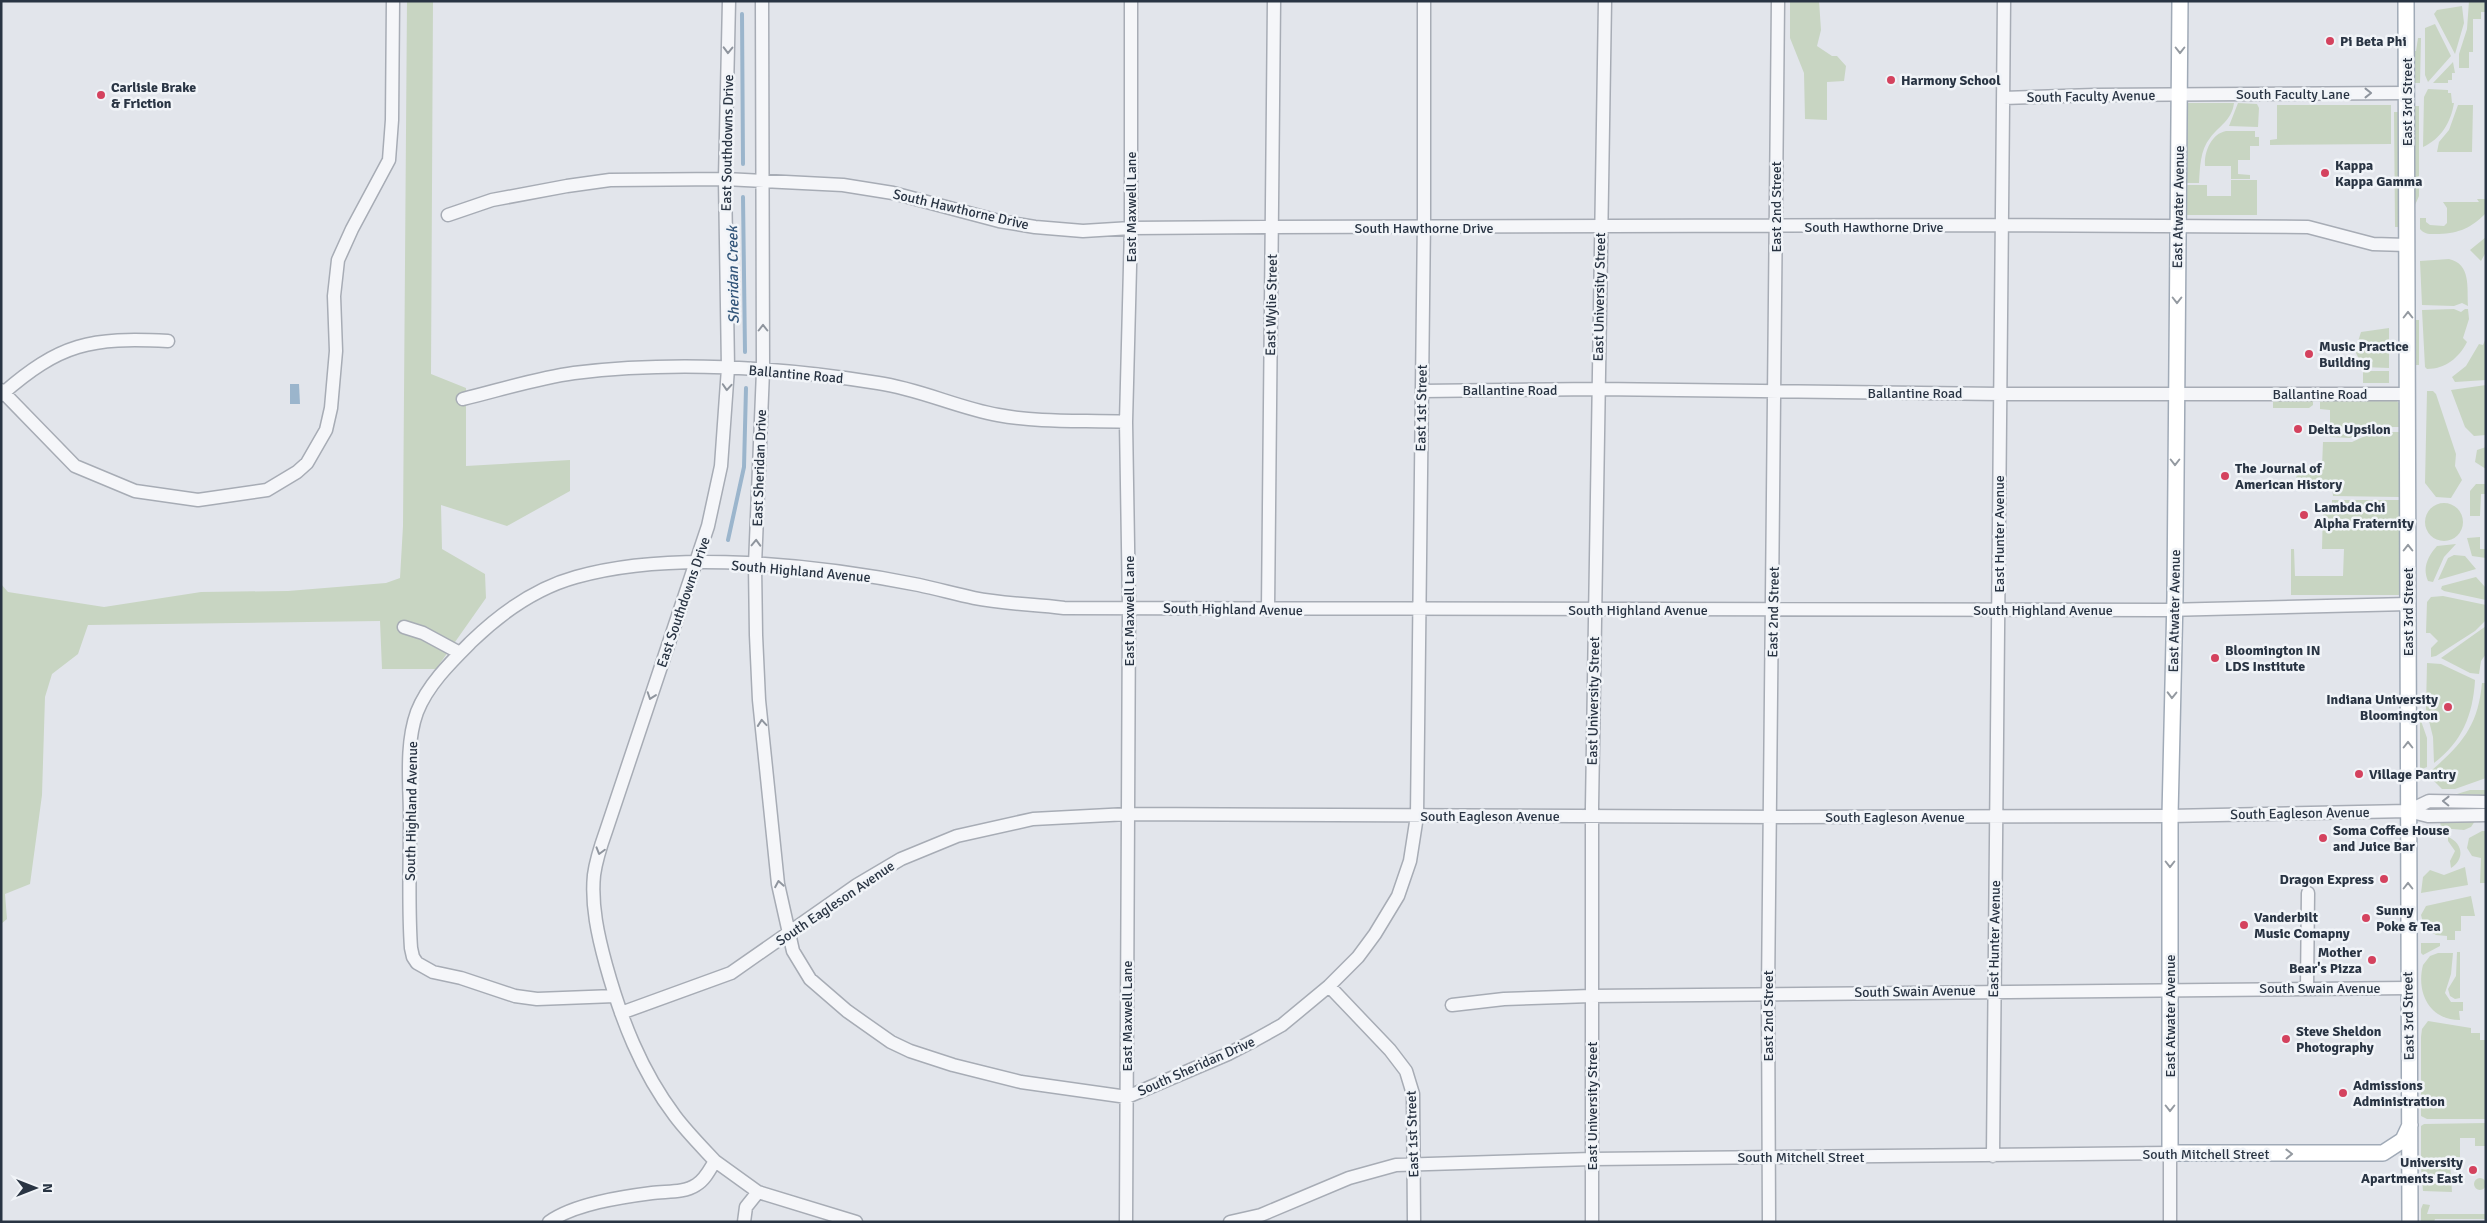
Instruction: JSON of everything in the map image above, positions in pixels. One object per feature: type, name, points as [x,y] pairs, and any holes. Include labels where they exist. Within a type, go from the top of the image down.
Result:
[{"type":"main road","name":"East Atwater Avenue","points":[[2170,1153],[2170,816],[2180,1]]},
{"type":"main road","name":"East 3rd Street","points":[[2406,1],[2410,1222]]},
{"type":"main road","points":[[2410,1125],[2403,1140],[2383,1153],[2400,1164],[2406,1174],[2410,1190]]},
{"type":"main road","name":"South Mitchell Street","points":[[2170,1153],[2383,1153]]},
{"type":"street","points":[[168,341],[100,340],[68,349],[33,368],[2,393],[75,466],[134,491],[198,500],[267,490],[297,472],[307,463],[326,430],[331,408],[336,351],[334,296],[338,260],[352,229],[390,160],[393,1]]},
{"type":"street","name":"East Southdowns Drive","points":[[715,1161],[663,1100],[635,1050],[615,996],[596,922],[594,873],[606,831],[708,526],[721,466],[728,368],[725,179],[729,1]]},
{"type":"street","name":"East Sheridan Drive","points":[[762,1],[763,371],[755,565],[756,635],[763,737],[777,875],[789,932]]},
{"type":"street","name":"East Maxwell Lane","points":[[1126,1222],[1129,607],[1126,422],[1131,228],[1131,1]]},
{"type":"street","name":"East Wylie Street","points":[[1268,610],[1274,1]]},
{"type":"street","name":"East 1st Street","points":[[1417,816],[1424,228],[1424,1]]},
{"type":"street","name":"East University Street","points":[[1592,1222],[1591,996],[1594,610],[1604,1]]},
{"type":"street","name":"East 2nd Street","points":[[1769,1222],[1768,993],[1778,1]]},
{"type":"street","name":"East Hunter Avenue","points":[[1993,1156],[2004,1]]},
{"type":"street","name":"South Faculty Lane","points":[[2179,94],[2406,93]]},
{"type":"street","name":"South Faculty Avenue","points":[[2003,98],[2179,94]]},
{"type":"street","name":"South Hawthorne Drive","points":[[448,215],[492,200],[610,180],[725,179],[843,184],[893,193],[999,222],[1035,227],[1083,230],[1272,227],[2002,226],[2308,228],[2374,244],[2407,245]]},
{"type":"street","name":"Ballantine Road","points":[[464,399],[572,374],[636,369],[728,368],[818,375],[904,387],[999,415],[1054,420],[1126,422]]},
{"type":"street","name":"Ballantine Road","points":[[1422,391],[1598,389],[2000,394],[2408,394]]},
{"type":"street","name":"South Highland Avenue","points":[[615,996],[537,999],[515,996],[461,978],[432,972],[417,963],[413,957],[410,927],[410,748],[416,714],[427,694],[460,653],[497,616],[542,590],[575,577],[618,568],[696,562],[755,565],[842,572],[919,585],[977,599],[1064,608],[1129,607],[1268,610],[1999,610],[2174,609],[2408,604]]},
{"type":"street","points":[[404,627],[423,633],[460,653]]},
{"type":"street","name":"South Eagleson Avenue","points":[[2408,811],[2429,801],[2486,802]]},
{"type":"street","name":"South Eagleson Avenue","points":[[621,1013],[731,973],[857,885],[901,859],[957,836],[1033,819],[1128,814],[1995,817],[2170,816],[2408,811],[2428,816],[2486,815]]},
{"type":"street","name":"South Sheridan Drive","points":[[789,932],[799,964],[819,988],[847,1011],[900,1047],[954,1066],[1021,1082],[1127,1097],[1255,1040],[1282,1025],[1329,986],[1358,957],[1375,934],[1398,896],[1410,862],[1417,816]]},
{"type":"street","points":[[2307,988],[2308,893]]},
{"type":"street","name":"East 1st Street","points":[[1329,986],[1390,1050],[1406,1071],[1412,1094],[1414,1222]]},
{"type":"street","name":"South Swain Avenue","points":[[1452,1005],[1504,999],[1591,996],[1994,990],[2408,988]]},
{"type":"street","name":"South Mitchell Street","points":[[1230,1222],[1261,1215],[1364,1173],[1396,1165],[1592,1159],[2170,1153]]},
{"type":"street","name":"East Atwater Avenue","points":[[2170,1153],[2170,1222]]},
{"type":"street","points":[[549,1222],[562,1214],[604,1202],[651,1193],[688,1190],[698,1185],[715,1161],[758,1192],[856,1222]]},
{"type":"street","points":[[744,1222],[746,1207],[758,1192]]},
{"type":"green space","points":[[407,1],[433,1],[431,374],[466,388],[466,466],[570,460],[570,491],[507,526],[441,505],[442,549],[485,574],[486,598],[436,669],[382,669],[380,621],[88,625],[78,654],[52,674],[45,697],[42,795],[30,884],[5,894],[7,919],[1,924],[1,584],[8,592],[104,607],[201,592],[288,591],[386,583],[400,578],[403,526]]},
{"type":"green space","points":[[1790,1],[1819,1],[1821,30],[1817,46],[1832,56],[1837,56],[1846,66],[1844,81],[1827,82],[1827,120],[1805,119],[1804,73],[1790,38]]},
{"type":"green space","points":[[2469,1],[2486,1],[2486,12],[2481,12],[2481,19],[2473,19],[2473,52],[2469,52],[2469,68],[2459,68],[2459,54],[2467,29]]},
{"type":"green space","points":[[2462,6],[2464,23],[2455,54],[2434,14],[2437,10]]},
{"type":"green space","points":[[2435,24],[2451,56],[2428,82],[2425,75],[2425,28]]},
{"type":"green space","points":[[2418,38],[2421,38],[2420,83],[2414,83],[2414,51],[2416,51]]},
{"type":"green space","points":[[2453,62],[2455,73],[2452,73],[2452,80],[2448,80],[2448,83],[2433,83]]},
{"type":"green space","points":[[2428,89],[2448,90],[2448,93],[2451,93],[2452,103],[2454,103],[2448,123],[2440,135],[2423,147],[2424,97]]},
{"type":"green space","points":[[2188,103],[2234,103],[2231,114],[2210,138],[2204,148],[2199,183],[2186,183]]},
{"type":"green space","points":[[2238,103],[2257,104],[2259,108],[2258,127],[2229,126]]},
{"type":"green space","points":[[2277,105],[2391,105],[2391,144],[2270,145],[2270,140],[2277,139]]},
{"type":"green space","points":[[2458,105],[2473,105],[2472,152],[2437,152],[2439,142],[2449,130]]},
{"type":"green space","points":[[2415,106],[2419,106],[2419,196],[2415,205]]},
{"type":"green space","points":[[2394,112],[2398,112],[2399,227],[2395,227]]},
{"type":"green space","points":[[2226,131],[2255,131],[2255,137],[2259,137],[2259,146],[2250,146],[2250,160],[2238,160],[2238,174],[2250,175],[2250,179],[2231,179],[2231,166],[2205,166],[2207,150],[2212,140]]},
{"type":"green space","points":[[2231,180],[2257,180],[2257,215],[2187,215],[2187,185],[2207,185],[2207,196],[2231,196]]},
{"type":"green space","points":[[2477,199],[2486,199],[2486,213],[2470,226],[2459,231],[2439,234],[2426,233],[2420,229],[2420,218],[2426,218],[2426,222],[2430,225],[2444,226],[2447,223],[2447,208],[2443,202],[2479,202]]},
{"type":"green space","points":[[2486,237],[2486,252],[2481,261],[2470,250]]},
{"type":"green space","points":[[2449,259],[2461,266],[2464,271],[2467,284],[2468,306],[2462,303],[2454,306],[2422,305],[2420,261]]},
{"type":"green space","points":[[2454,309],[2461,312],[2468,309],[2469,319],[2463,338],[2467,342],[2451,362],[2440,367],[2427,369],[2425,367],[2422,310]]},
{"type":"green space","points":[[2416,320],[2419,320],[2419,365],[2416,365]]},
{"type":"green space","points":[[2389,328],[2389,368],[2363,367],[2355,351],[2361,332]]},
{"type":"green space","points":[[2486,338],[2486,380],[2455,382],[2452,377],[2466,366],[2479,344],[2483,345]]},
{"type":"green space","points":[[2363,371],[2389,371],[2389,383],[2363,383]]},
{"type":"green space","points":[[2486,385],[2486,435],[2474,436],[2465,427],[2451,390]]},
{"type":"green space","points":[[2427,391],[2433,391],[2436,394],[2456,454],[2455,466],[2462,480],[2451,498],[2436,497],[2425,483]]},
{"type":"green space","points":[[2273,400],[2313,400],[2313,405],[2309,408],[2273,408]]},
{"type":"green space","points":[[2320,401],[2397,401],[2399,403],[2399,427],[2372,427],[2350,438],[2330,437],[2330,410],[2320,409]]},
{"type":"green space","points":[[2374,432],[2399,432],[2399,497],[2333,496],[2332,486],[2320,487],[2320,481],[2296,480],[2298,467],[2322,467],[2323,442],[2352,442]]},
{"type":"green space","points":[[2486,447],[2486,469],[2475,462],[2477,450]]},
{"type":"green space","points":[[2476,484],[2486,484],[2486,494],[2481,494],[2480,516],[2470,516],[2470,491]]},
{"type":"green space","points":[[2332,500],[2399,500],[2399,595],[2291,595],[2291,549],[2294,549],[2295,576],[2343,576],[2344,549],[2322,549],[2323,509],[2332,509]]},
{"type":"green space","points":[[2444,503],[2458,508],[2463,522],[2458,536],[2444,541],[2430,536],[2425,522],[2430,508]]},
{"type":"green space","points":[[2480,537],[2480,549],[2486,549],[2486,558],[2472,556],[2467,538]]},
{"type":"green space","points":[[2456,544],[2444,557],[2433,582],[2428,581],[2426,567],[2429,558],[2437,546]]},
{"type":"green space","points":[[2454,555],[2465,556],[2476,569],[2438,580],[2448,558]]},
{"type":"green space","points":[[2476,577],[2486,588],[2486,600],[2441,589],[2442,586]]},
{"type":"green space","points":[[2443,596],[2486,605],[2486,620],[2475,631],[2436,656],[2431,657],[2431,648],[2438,641],[2430,633],[2426,633],[2427,602],[2431,597]]},
{"type":"green space","points":[[2486,626],[2486,654],[2481,661],[2479,674],[2470,673],[2441,658]]},
{"type":"green space","points":[[2427,663],[2441,664],[2475,680],[2472,705],[2464,727],[2452,746],[2434,763],[2433,737],[2426,709]]},
{"type":"green space","points":[[2482,683],[2486,683],[2486,778],[2455,789],[2442,789],[2433,780],[2432,770],[2460,742],[2473,722]]},
{"type":"green space","points":[[2420,718],[2427,738],[2427,767],[2420,770]]},
{"type":"green space","points":[[2470,790],[2486,790],[2486,795],[2457,794]]},
{"type":"green space","points":[[2440,821],[2475,821],[2471,827],[2464,830],[2441,828]]},
{"type":"green space","points":[[2482,831],[2486,831],[2486,883],[2480,883],[2481,858],[2472,856],[2467,848],[2469,838]]},
{"type":"green space","points":[[2448,837],[2457,843],[2460,851],[2459,860],[2451,868],[2450,861],[2455,851],[2448,841]]},
{"type":"green space","points":[[2465,867],[2468,885],[2421,893],[2423,877],[2430,870],[2444,875]]},
{"type":"green space","points":[[2471,896],[2475,916],[2461,916],[2461,931],[2455,931],[2455,940],[2447,940],[2447,936],[2436,935],[2427,929],[2425,930],[2421,915],[2426,906]]},
{"type":"green space","points":[[2421,943],[2440,943],[2440,946],[2423,955],[2421,953]]},
{"type":"green space","points":[[2457,952],[2460,952],[2460,998],[2455,999],[2450,996],[2448,989],[2456,976]]},
{"type":"green space","points":[[2438,953],[2453,953],[2451,974],[2445,993],[2451,1002],[2463,1002],[2463,1011],[2459,1011],[2460,1020],[2449,1019],[2440,1015],[2427,1003],[2423,994],[2421,975],[2423,965],[2430,956]]},
{"type":"green space","points":[[2428,1021],[2471,1028],[2471,1033],[2480,1033],[2480,1040],[2486,1040],[2486,1119],[2427,1119],[2421,1116],[2421,1037],[2422,1029]]},
{"type":"green space","points":[[2486,1123],[2486,1146],[2475,1146],[2475,1138],[2460,1138],[2460,1157],[2421,1158],[2421,1126],[2424,1124]]},
{"type":"green space","points":[[2425,1162],[2450,1163],[2452,1192],[2423,1191],[2421,1167]]},
{"type":"green space","points":[[2478,1178],[2482,1178],[2486,1184],[2482,1190],[2478,1190],[2474,1186],[2474,1182]]},
{"type":"green space","points":[[2423,1204],[2430,1205],[2427,1214],[2486,1214],[2486,1219],[2435,1219],[2434,1222],[2421,1222]]},
{"type":"water","points":[[290,384],[299,384],[300,404],[290,404]]},
{"type":"waterway","name":"Sheridan Creek","points":[[742,14],[743,164]]},
{"type":"waterway","name":"Sheridan Creek","points":[[743,197],[745,352]]},
{"type":"waterway","name":"Sheridan Creek","points":[[728,540],[744,467],[746,388]]},
{"type":"place","name":"Pi Beta Phi","points":[[2330,41]]},
{"type":"place","name":"Harmony School","points":[[1891,80]]},
{"type":"place","name":"Carlisle Brake & Friction","points":[[101,95]]},
{"type":"place","name":"Kappa Kappa Gamma","points":[[2325,173]]},
{"type":"place","name":"Music Practice Building","points":[[2309,354]]},
{"type":"place","name":"Delta Upsilon","points":[[2298,429]]},
{"type":"place","name":"The Journal of American History","points":[[2225,476]]},
{"type":"place","name":"Lambda Chi Alpha Fraternity","points":[[2304,515]]},
{"type":"place","name":"Bloomington IN LDS Institute","points":[[2215,658]]},
{"type":"place","name":"Indiana University Bloomington","points":[[2448,707]]},
{"type":"place","name":"Village Pantry","points":[[2359,774]]},
{"type":"place","name":"Soma Coffee House and Juice Bar","points":[[2323,838]]},
{"type":"place","name":"Dragon Express","points":[[2384,879]]},
{"type":"place","name":"Sunny Poke & Tea","points":[[2366,918]]},
{"type":"place","name":"Vanderbilt Music Comapny","points":[[2244,925]]},
{"type":"place","name":"Mother Bear's Pizza","points":[[2372,960]]},
{"type":"place","name":"Steve Sheldon Photography","points":[[2286,1039]]},
{"type":"place","name":"Admissions Administration","points":[[2343,1093]]},
{"type":"place","name":"University Apartments East","points":[[2473,1170]]}]
